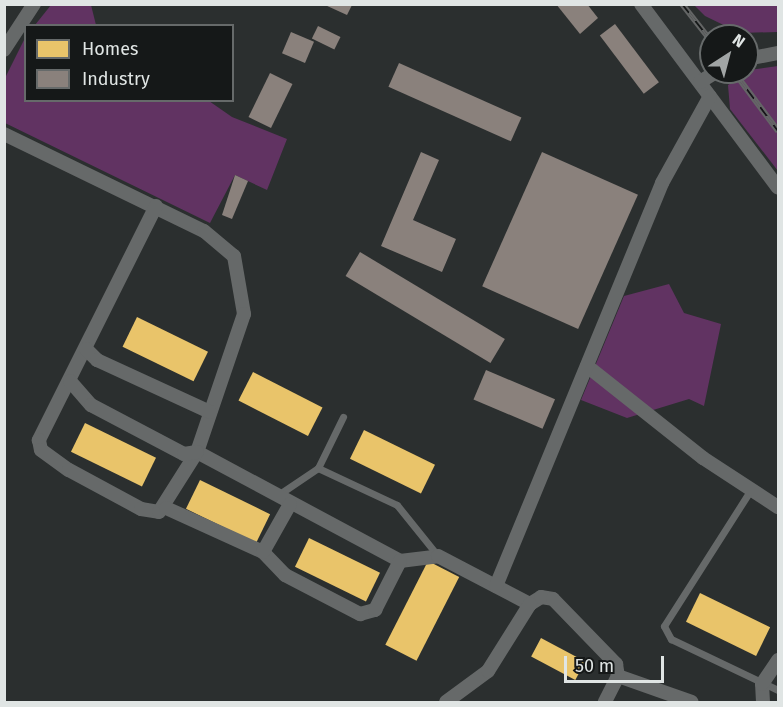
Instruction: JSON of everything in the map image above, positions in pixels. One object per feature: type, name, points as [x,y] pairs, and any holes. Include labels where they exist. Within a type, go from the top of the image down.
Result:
[{"type":"street","points":[[4,50],[34,4]]},
{"type":"street","points":[[641,4],[699,82]]},
{"type":"street","points":[[759,56],[778,53]]},
{"type":"street","points":[[701,84],[778,188]]},
{"type":"street","points":[[496,586],[662,183],[710,96]]},
{"type":"street","points":[[4,134],[204,231],[234,256],[241,279],[244,314],[197,452],[166,507]]},
{"type":"street","points":[[156,206],[39,440],[41,450],[141,508],[166,507],[263,552],[285,575],[360,614],[375,610],[400,561]]},
{"type":"street","points":[[86,349],[97,360],[210,412]]},
{"type":"street","points":[[587,366],[750,491],[778,507]]},
{"type":"street","points":[[70,381],[91,405],[184,454],[197,452],[290,504],[400,561],[438,556],[530,604]]},
{"type":"street","points":[[263,552],[290,504]]},
{"type":"street","points":[[446,702],[488,671],[530,604],[541,597],[563,605],[616,664],[618,676],[605,702]]},
{"type":"street","points":[[763,702],[762,684],[778,660]]},
{"type":"street","points":[[618,676],[692,702]]},
{"type":"lane","points":[[276,496],[318,468],[343,417]]},
{"type":"lane","points":[[318,468],[397,505],[438,556]]},
{"type":"lane","points":[[750,491],[664,626],[671,639],[778,690]]},
{"type":"shaded area","points":[[51,5],[91,5],[96,24],[36,24]]},
{"type":"shaded area","points":[[694,5],[778,5],[778,32],[759,32],[759,24],[721,24],[705,16]]},
{"type":"shaded area","points":[[24,40],[24,102],[210,102],[232,117],[287,139],[267,190],[235,175],[210,223],[5,123],[5,78]]},
{"type":"shaded area","points":[[778,66],[778,171],[730,109],[728,85],[759,84],[759,69]]},
{"type":"shaded area","points":[[669,284],[684,313],[721,324],[704,406],[689,399],[627,418],[581,400],[624,296]]},
{"type":"building: Homes","points":[[137,317],[208,352],[194,381],[123,347]]},
{"type":"building: Homes","points":[[253,372],[322,407],[308,436],[238,401]]},
{"type":"building: Homes","points":[[85,423],[156,458],[142,486],[71,452]]},
{"type":"building: Homes","points":[[364,430],[435,465],[421,493],[350,459]]},
{"type":"building: Homes","points":[[200,480],[270,514],[256,543],[186,509]]},
{"type":"building: Homes","points":[[309,538],[380,573],[366,601],[295,567]]},
{"type":"building: Homes","points":[[428,561],[459,577],[417,661],[385,645]]},
{"type":"building: Homes","points":[[700,593],[770,627],[756,656],[686,622]]},
{"type":"building: Homes","points":[[541,638],[585,661],[575,680],[531,657]]},
{"type":"building: Industry","points":[[556,4],[587,4],[598,18],[580,34]]},
{"type":"building: Industry","points":[[325,5],[352,5],[347,15]]},
{"type":"building: Industry","points":[[615,24],[659,82],[644,94],[600,35]]},
{"type":"building: Industry","points":[[318,26],[340,37],[334,50],[312,39]]},
{"type":"building: Industry","points":[[291,32],[314,42],[305,63],[282,53]]},
{"type":"building: Industry","points":[[399,63],[521,118],[511,141],[388,87]]},
{"type":"building: Industry","points":[[270,73],[292,84],[271,128],[249,117]]},
{"type":"building: Industry","points":[[421,152],[439,160],[413,220],[456,239],[442,272],[381,246]]},
{"type":"building: Industry","points":[[542,152],[638,195],[578,329],[482,286]]},
{"type":"building: Industry","points":[[235,175],[248,181],[232,219],[222,215]]},
{"type":"building: Industry","points":[[360,252],[505,339],[490,363],[346,276]]},
{"type":"building: Industry","points":[[486,370],[555,399],[543,429],[473,399]]},
{"type":"railway","points":[[682,4],[699,26]]},
{"type":"railway","points":[[743,84],[778,131]]}]
